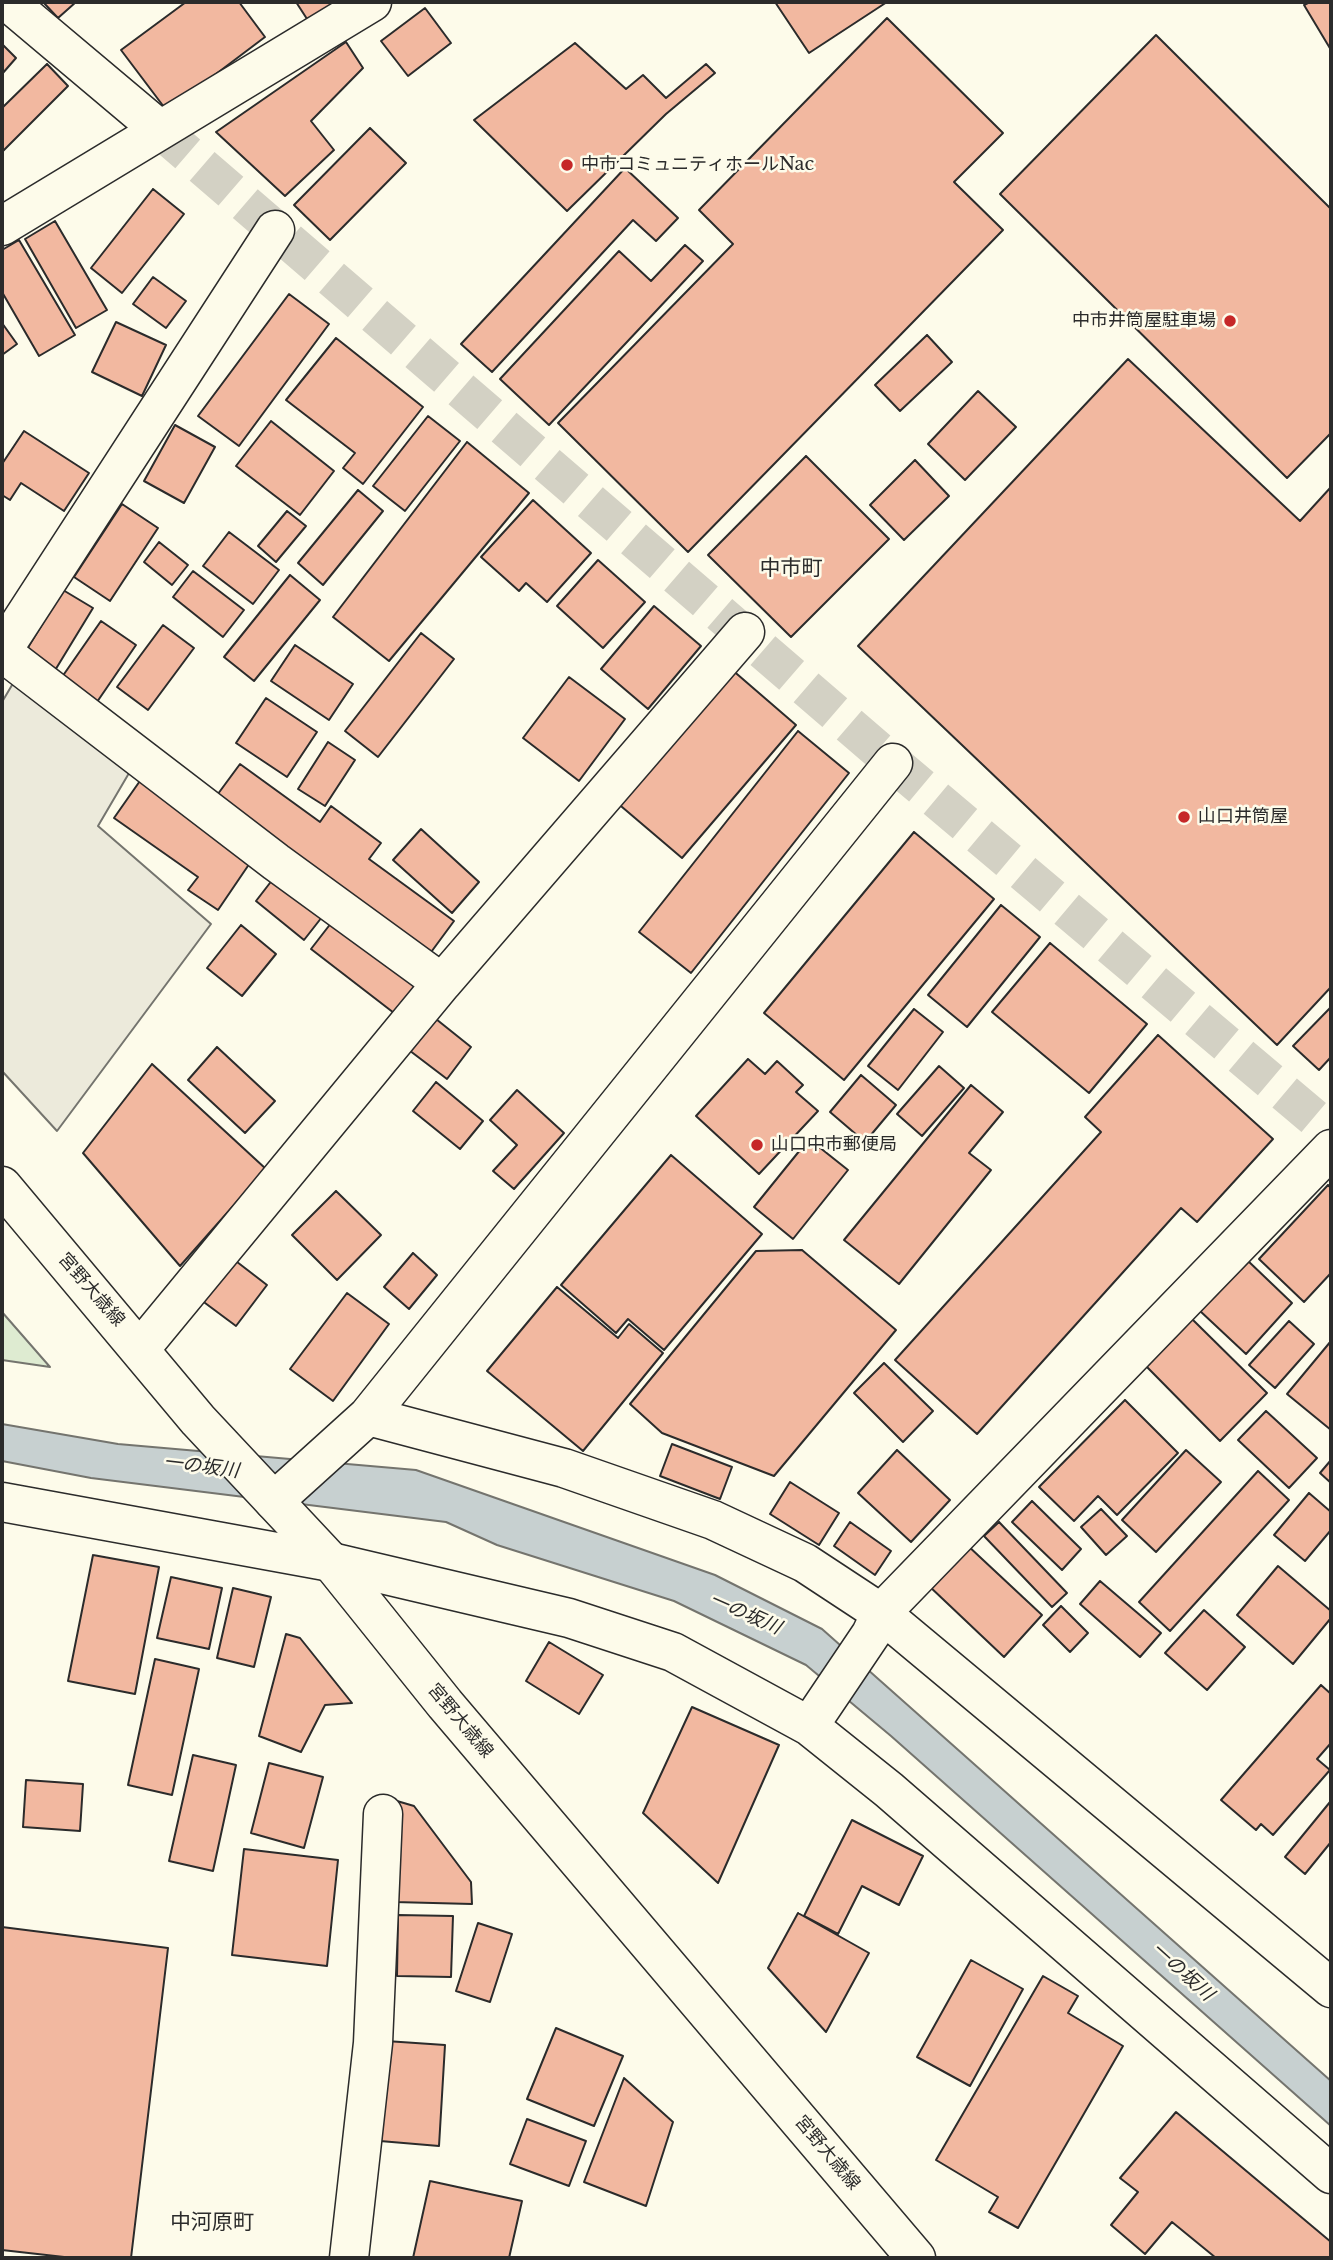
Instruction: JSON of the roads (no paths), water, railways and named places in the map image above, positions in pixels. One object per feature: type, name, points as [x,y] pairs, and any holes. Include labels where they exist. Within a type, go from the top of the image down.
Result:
[{"type":"street","points":[[8,2],[159,129]]},
{"type":"street","points":[[2,226],[372,2]]},
{"type":"street","points":[[275,230],[2,652],[265,854],[442,982]]},
{"type":"street","points":[[141,1348],[442,982],[745,632]]},
{"type":"street","points":[[274,1501],[369,1416],[893,763]]},
{"type":"street","points":[[809,1726],[876,1623],[1331,1149]]},
{"type":"street","name":"宮野大歳線","points":[[2,1186],[218,1441],[331,1562],[454,1714],[916,2258]]},
{"type":"street","points":[[369,1416],[564,1468],[713,1520],[805,1563],[1331,1988]]},
{"type":"street","points":[[2,1502],[331,1562],[569,1618],[673,1652],[809,1726],[900,1799],[1331,2174]]},
{"type":"street","points":[[348,2258],[373,2043],[383,1814]]},
{"type":"water","name":"一の坂川","points":[[2,1424],[118,1444],[416,1470],[715,1575],[822,1629],[1331,2081],[1331,2126],[891,1736],[806,1665],[674,1601],[497,1545],[446,1522],[91,1478],[2,1461]]},
{"type":"tunnel","points":[[159,129],[893,763],[1331,1132]]},
{"type":"place","name":"中市コミュニティホールNac","points":[[567,165]]},
{"type":"place","name":"中市井筒屋駐車場","points":[[1230,321]]},
{"type":"place","name":"山口井筒屋","points":[[1184,817]]},
{"type":"place","name":"山口中市郵便局","points":[[757,1145]]},
{"type":"district","name":"中市町","points":[[791,569]]},
{"type":"district","name":"中河原町","points":[[212,2223]]}]
